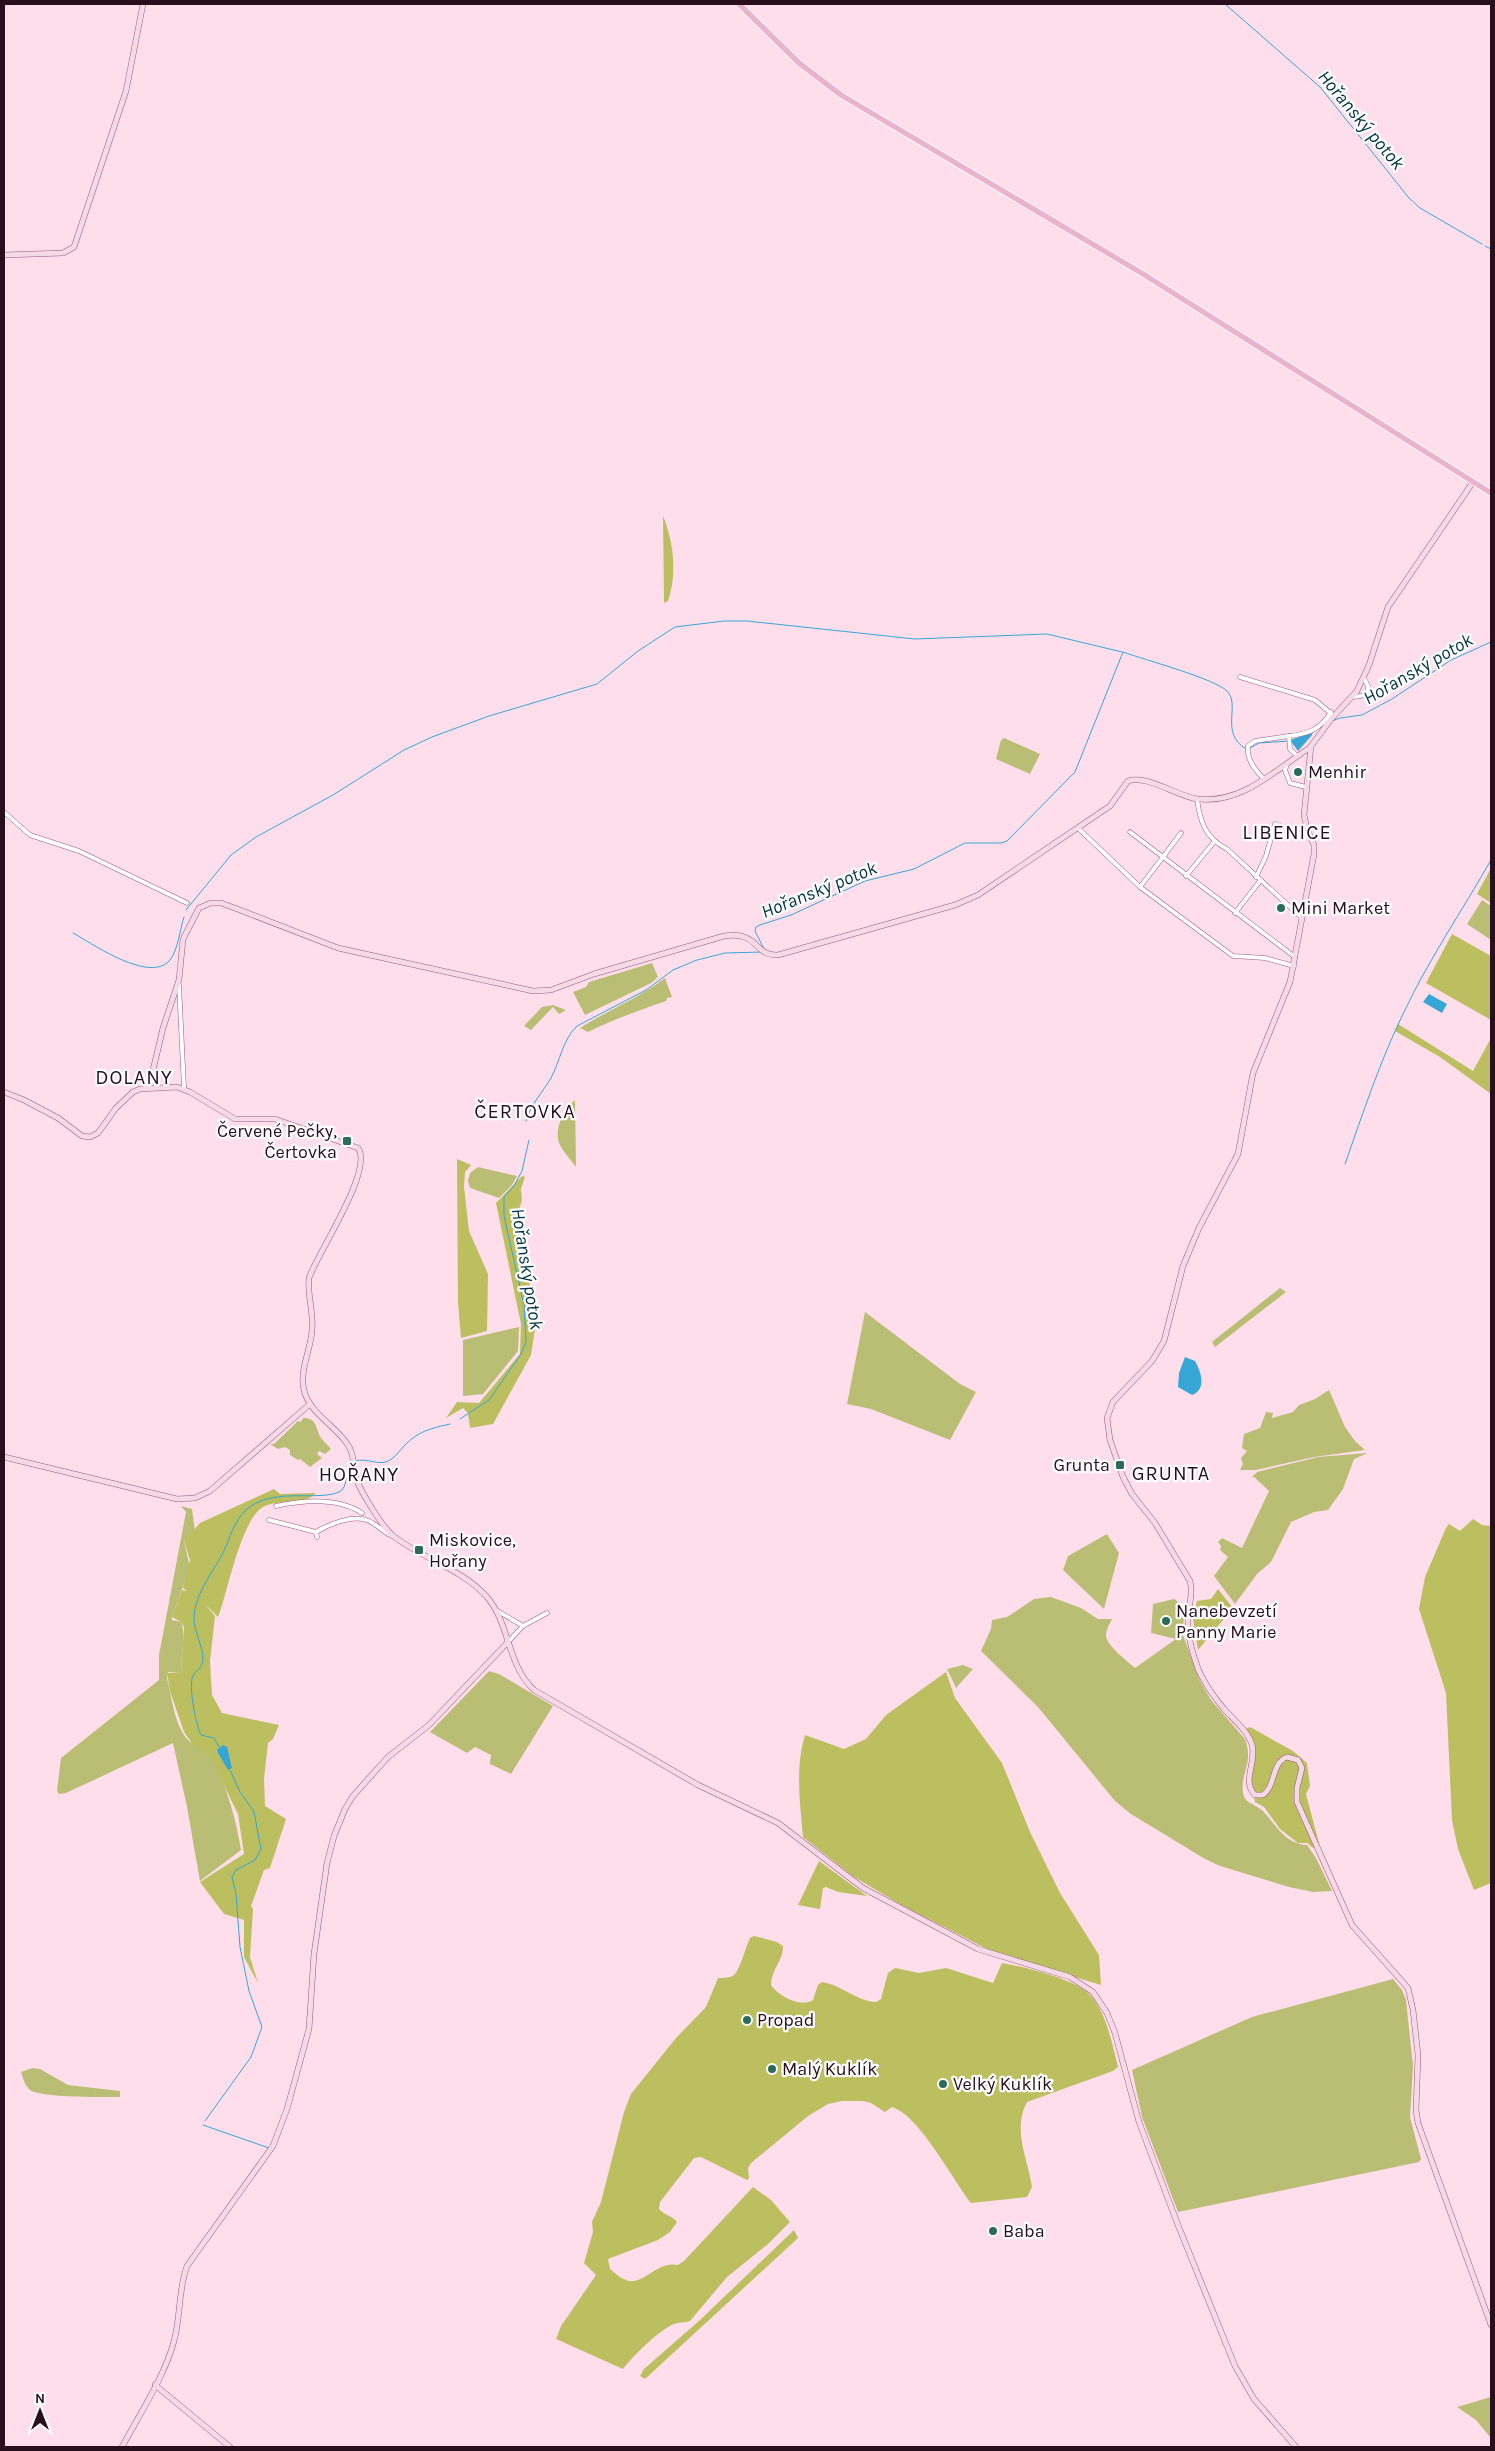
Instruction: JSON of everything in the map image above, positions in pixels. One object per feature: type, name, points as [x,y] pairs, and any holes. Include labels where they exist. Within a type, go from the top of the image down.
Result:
[{"type":"main road","points":[[738,4],[799,63],[841,95],[1143,274],[1491,493]]},
{"type":"street","points":[[4,255],[63,253],[74,247],[77,242],[126,91],[143,4]]},
{"type":"street","points":[[1264,779],[1254,770],[1248,754],[1248,746],[1255,741],[1302,734],[1317,729],[1352,697],[1364,678],[1388,606],[1473,482]]},
{"type":"street","points":[[1240,677],[1305,696],[1323,705],[1333,715]]},
{"type":"street","points":[[1352,697],[1367,693],[1368,686],[1364,678]]},
{"type":"street","points":[[184,1088],[178,980],[183,939],[199,908],[211,902],[240,910],[338,948],[533,991],[550,990],[724,936],[747,937],[763,952],[773,955],[786,954],[960,903],[984,892],[1079,829],[1110,806],[1126,783],[1131,780],[1139,779],[1197,799],[1238,795],[1287,764],[1311,746],[1333,715]]},
{"type":"street","points":[[1289,736],[1290,749],[1297,756]]},
{"type":"street","points":[[1311,746],[1304,815],[1307,829],[1314,845],[1314,852],[1294,966],[1284,1001],[1253,1073],[1238,1154],[1199,1228],[1183,1266],[1164,1342],[1152,1361],[1113,1402],[1108,1418],[1108,1428],[1128,1486],[1155,1523],[1190,1582],[1192,1592],[1188,1626],[1191,1647],[1200,1671],[1211,1692],[1249,1738],[1253,1756],[1248,1781],[1250,1790],[1255,1795],[1263,1796],[1270,1789],[1281,1760],[1287,1757],[1298,1760],[1302,1768],[1297,1802],[1349,1920],[1369,1946],[1408,1988],[1414,2010],[1418,2055],[1416,2107],[1418,2123],[1491,2325]]},
{"type":"street","points":[[1287,764],[1285,770],[1290,783],[1306,787]]},
{"type":"street","points":[[1197,799],[1203,828],[1214,842],[1226,849],[1302,918]]},
{"type":"street","points":[[4,812],[30,835],[79,851],[187,903]]},
{"type":"street","points":[[1256,877],[1266,856],[1275,824],[1292,830],[1307,829]]},
{"type":"street","points":[[1079,829],[1140,886],[1233,956],[1264,958],[1294,966]]},
{"type":"street","points":[[1130,832],[1295,958]]},
{"type":"street","points":[[1140,886],[1182,833]]},
{"type":"street","points":[[1186,876],[1214,842]]},
{"type":"street","points":[[1235,913],[1260,881]]},
{"type":"street","points":[[146,1089],[154,1070],[163,1028],[178,980]]},
{"type":"street","points":[[4,1092],[58,1118],[82,1136],[90,1137],[98,1133],[116,1108],[130,1095],[146,1089],[184,1088],[235,1119],[275,1119],[352,1144],[361,1152],[361,1165],[346,1207],[317,1258],[309,1278],[308,1288],[312,1312],[312,1332],[303,1388],[310,1404],[344,1439],[353,1457],[360,1487],[386,1529],[394,1536],[467,1578],[483,1593],[496,1610],[520,1673],[534,1690],[698,1785],[778,1823],[863,1888],[978,1949],[1070,1977],[1093,1992],[1107,2013],[1115,2033],[1139,2122],[1235,2366],[1254,2399],[1296,2447]]},
{"type":"street","points":[[4,1458],[177,1499],[196,1498],[210,1491],[310,1404]]},
{"type":"street","points":[[276,1506],[326,1501],[354,1508],[362,1513]]},
{"type":"street","points":[[269,1520],[316,1532],[339,1521],[359,1519],[371,1522],[386,1534],[394,1536]]},
{"type":"street","points":[[316,1532],[317,1537]]},
{"type":"street","points":[[496,1610],[523,1626]]},
{"type":"street","points":[[122,2447],[155,2385],[175,2340],[182,2280],[187,2266],[273,2146],[287,2109],[309,2029],[314,1954],[327,1863],[334,1836],[345,1809],[353,1796],[378,1767],[399,1747],[429,1725],[523,1626],[546,1613]]},
{"type":"street","points":[[155,2385],[230,2447]]},
{"type":"green space","points":[[1004,738],[1040,754],[1030,774],[996,759],[1001,740]]},
{"type":"green space","points":[[1482,900],[1491,906],[1491,940],[1467,924]]},
{"type":"green space","points":[[652,963],[658,977],[651,983],[585,1015],[573,992],[586,987],[589,982]]},
{"type":"green space","points":[[665,978],[672,997],[667,998],[666,1001],[616,1019],[588,1032],[580,1028],[645,992]]},
{"type":"green space","points":[[553,1005],[566,1010],[559,1014],[553,1007],[531,1030],[524,1026],[542,1007]]},
{"type":"green space","points":[[575,1100],[576,1167],[561,1147],[558,1135],[558,1128],[563,1115]]},
{"type":"green space","points":[[478,1167],[517,1176],[512,1185],[499,1198],[470,1188],[468,1181],[470,1173]]},
{"type":"green space","points":[[1280,1288],[1286,1292],[1215,1347],[1212,1342]]},
{"type":"green space","points":[[865,1312],[960,1384],[976,1392],[950,1440],[871,1409],[847,1404]]},
{"type":"green space","points":[[519,1327],[518,1351],[483,1394],[463,1396],[463,1340]]},
{"type":"green space","points":[[1329,1390],[1345,1427],[1355,1441],[1365,1450],[1314,1457],[1256,1470],[1240,1470],[1243,1464],[1241,1458],[1247,1451],[1242,1448],[1244,1434],[1260,1428],[1266,1412],[1273,1413],[1272,1418],[1293,1412],[1299,1405],[1315,1399]]},
{"type":"green space","points":[[303,1418],[308,1418],[314,1422],[322,1439],[331,1449],[325,1454],[319,1451],[317,1454],[322,1458],[310,1467],[300,1459],[298,1460],[290,1455],[290,1450],[285,1447],[278,1449],[270,1444],[274,1444],[298,1421],[301,1422]]},
{"type":"green space","points":[[1368,1453],[1354,1459],[1343,1489],[1328,1510],[1314,1512],[1291,1522],[1271,1562],[1257,1574],[1235,1604],[1214,1576],[1228,1557],[1220,1550],[1221,1546],[1218,1542],[1222,1538],[1242,1548],[1269,1491],[1254,1477],[1251,1478],[1257,1472],[1318,1457]]},
{"type":"green space","points":[[181,1506],[192,1509],[195,1531],[184,1541],[190,1567],[172,1617],[172,1620],[181,1622],[182,1627],[181,1672],[168,1672],[167,1678],[174,1710],[183,1734],[210,1756],[222,1780],[234,1815],[241,1850],[200,1881],[173,1743],[66,1793],[59,1794],[57,1791],[61,1758],[159,1680],[159,1655],[186,1512]]},
{"type":"green space","points":[[1107,1534],[1119,1553],[1104,1609],[1063,1570],[1068,1556]]},
{"type":"green space","points":[[1051,1597],[1081,1608],[1098,1619],[1112,1619],[1106,1635],[1107,1639],[1118,1653],[1135,1668],[1176,1639],[1151,1633],[1153,1604],[1174,1599],[1178,1602],[1184,1617],[1182,1628],[1177,1638],[1183,1635],[1200,1681],[1211,1700],[1245,1739],[1248,1762],[1243,1780],[1244,1797],[1248,1802],[1263,1811],[1287,1837],[1299,1844],[1307,1845],[1316,1858],[1332,1891],[1313,1892],[1289,1887],[1220,1866],[1205,1859],[1131,1814],[1115,1801],[1038,1707],[981,1651],[991,1629],[992,1620],[1007,1617],[1034,1599]]},
{"type":"green space","points":[[963,1665],[973,1669],[956,1688],[947,1669]]},
{"type":"green space","points":[[489,1671],[499,1674],[553,1706],[511,1774],[490,1764],[491,1755],[475,1747],[467,1753],[430,1732]]},
{"type":"green space","points":[[1393,1979],[1402,1990],[1406,2000],[1413,2066],[1410,2117],[1421,2159],[1419,2162],[1178,2212],[1142,2117],[1132,2070],[1252,2017]]},
{"type":"green space","points":[[32,2068],[40,2069],[68,2085],[120,2091],[120,2097],[37,2093],[28,2088],[21,2072]]},
{"type":"green space","points":[[1491,2397],[1491,2438],[1476,2420],[1457,2407]]},
{"type":"shaded area","points":[[663,516],[670,537],[673,558],[671,591],[668,601],[664,603]]},
{"type":"shaded area","points":[[1491,868],[1491,903],[1477,894]]},
{"type":"shaded area","points":[[1452,934],[1491,956],[1491,1020],[1426,983]]},
{"type":"shaded area","points":[[1398,1024],[1473,1071],[1491,1038],[1491,1094],[1440,1057],[1395,1031]]},
{"type":"shaded area","points":[[457,1159],[471,1165],[465,1172],[464,1187],[469,1231],[488,1274],[487,1331],[461,1338],[458,1302]]},
{"type":"shaded area","points":[[522,1176],[525,1177],[521,1189],[522,1200],[517,1216],[517,1225],[526,1252],[535,1329],[531,1355],[493,1424],[470,1428],[468,1413],[463,1408],[446,1418],[457,1402],[479,1403],[520,1354],[521,1324],[496,1203]]},
{"type":"shaded area","points":[[274,1489],[280,1494],[316,1493],[304,1501],[265,1506],[256,1513],[242,1540],[218,1617],[205,1604],[215,1616],[210,1661],[212,1695],[222,1713],[279,1725],[273,1739],[268,1743],[264,1779],[265,1806],[286,1819],[270,1868],[264,1870],[251,1906],[253,1909],[250,1957],[258,1983],[244,1957],[244,1920],[224,1914],[200,1882],[244,1854],[238,1814],[210,1757],[193,1745],[184,1732],[170,1691],[167,1673],[181,1672],[184,1627],[181,1622],[172,1617],[182,1590],[187,1591],[183,1588],[190,1560],[184,1541],[200,1523]]},
{"type":"shaded area","points":[[1473,1519],[1482,1525],[1491,1526],[1491,1883],[1474,1890],[1458,1849],[1452,1820],[1446,1693],[1419,1609],[1425,1577],[1446,1528],[1449,1524],[1460,1531]]},
{"type":"shaded area","points":[[1218,1589],[1233,1608],[1198,1650],[1193,1618],[1197,1601],[1211,1599]]},
{"type":"shaded area","points":[[946,1672],[955,1698],[1002,1763],[1030,1832],[1060,1893],[1099,1955],[1101,1985],[995,1953],[905,1907],[854,1877],[803,1837],[799,1773],[805,1735],[844,1749],[866,1739],[886,1715]]},
{"type":"shaded area","points":[[1250,1727],[1293,1751],[1307,1763],[1310,1786],[1306,1794],[1319,1843],[1313,1848],[1307,1843],[1298,1843],[1280,1829],[1264,1807],[1255,1802],[1252,1774],[1255,1749],[1254,1743],[1245,1729]]},
{"type":"shaded area","points":[[819,1861],[867,1896],[838,1892],[826,1887],[823,1888],[820,1909],[798,1905]]},
{"type":"shaded area","points":[[754,1936],[777,1942],[783,1946],[782,1955],[773,1974],[771,1985],[784,1997],[802,2003],[813,2000],[818,1985],[822,1982],[836,1986],[862,1999],[876,2002],[881,1999],[888,1973],[895,1968],[919,1973],[946,1968],[993,1983],[1002,1963],[1063,1979],[1085,1991],[1097,2004],[1108,2030],[1118,2067],[1113,2071],[1027,2102],[1021,2123],[1021,2134],[1032,2187],[1027,2197],[971,2203],[935,2149],[913,2122],[902,2112],[892,2107],[885,2112],[871,2103],[863,2101],[842,2101],[828,2104],[808,2116],[751,2163],[748,2168],[749,2178],[747,2180],[701,2157],[694,2158],[660,2202],[659,2209],[677,2222],[670,2232],[658,2240],[608,2259],[610,2269],[620,2277],[632,2281],[638,2280],[663,2266],[670,2264],[678,2265],[684,2261],[753,2187],[771,2200],[790,2222],[768,2244],[727,2277],[690,2321],[674,2324],[661,2331],[623,2369],[556,2339],[561,2326],[596,2275],[584,2263],[593,2232],[592,2222],[601,2202],[624,2112],[631,2094],[676,2038],[706,2007],[718,1978],[734,1975],[741,1963],[750,1938]]},
{"type":"shaded area","points":[[794,2230],[798,2238],[645,2379],[640,2376],[644,2369],[700,2320]]},
{"type":"water","points":[[1311,733],[1312,735],[1298,751],[1290,740]]},
{"type":"water","points":[[1429,994],[1447,1004],[1442,1013],[1423,1002]]},
{"type":"water","points":[[1185,1357],[1195,1361],[1201,1375],[1200,1389],[1192,1395],[1178,1387],[1179,1373]]},
{"type":"water","points":[[223,1745],[227,1747],[232,1768],[228,1770],[217,1750]]},
{"type":"waterway","name":"Hořanský potok","points":[[1225,4],[1320,87],[1409,198],[1420,208],[1482,244]]},
{"type":"waterway","name":"Hořanský potok","points":[[1485,246],[1491,249]]},
{"type":"waterway","points":[[186,910],[231,855],[256,837],[333,795],[404,750],[432,737],[489,716],[597,684],[638,651],[675,627],[724,621],[747,621],[915,639],[1047,634],[1122,652]]},
{"type":"waterway","name":"Hořanský potok","points":[[1332,721],[1362,715],[1392,699],[1451,660],[1491,642]]},
{"type":"waterway","name":"Hořanský potok","points":[[764,949],[755,931],[756,927],[760,925],[791,915],[865,881],[914,869],[965,843],[1001,843],[1007,841],[1075,772],[1123,652],[1194,675],[1227,691],[1231,697],[1234,735],[1238,742],[1246,749]]},
{"type":"waterway","name":"Hořanský potok","points":[[1311,734],[1322,726]]},
{"type":"waterway","name":"Hořanský potok","points":[[1250,748],[1259,743],[1289,741]]},
{"type":"waterway","points":[[1345,1164],[1365,1106],[1404,1012],[1435,954],[1491,860]]},
{"type":"waterway","points":[[73,933],[122,960],[136,965],[161,966],[173,956],[184,917]]},
{"type":"waterway","name":"Hořanský potok","points":[[526,1121],[534,1104],[551,1078],[568,1037],[577,1026],[646,990],[673,970],[697,960],[725,953],[762,952]]},
{"type":"waterway","name":"Hořanský potok","points":[[460,1419],[489,1400],[521,1354],[526,1342],[524,1305],[504,1216],[504,1197],[514,1186],[522,1171],[529,1140]]},
{"type":"waterway","name":"Hořanský potok","points":[[355,1461],[386,1462],[393,1458],[417,1435],[430,1429],[450,1424]]},
{"type":"waterway","name":"Hořanský potok","points":[[220,1748],[214,1738],[201,1735],[192,1696],[193,1676],[203,1662],[202,1649],[195,1628],[194,1618],[197,1600],[223,1553],[235,1524],[246,1510],[261,1501],[272,1498],[338,1493],[344,1487],[351,1463]]},
{"type":"waterway","name":"Hořanský potok","points":[[205,2121],[251,2057],[262,2027],[249,1991],[240,1947],[236,1894],[232,1877],[236,1870],[255,1860],[261,1849],[254,1812],[240,1792],[230,1770]]},
{"type":"waterway","name":"Hořanský potok","points":[[203,2125],[269,2148]]},
{"type":"place","name":"Menhir","points":[[1298,772]]},
{"type":"place","name":"Mini Market","points":[[1281,908]]},
{"type":"place","name":"Červené Pečky, Čertovka","points":[[347,1141]]},
{"type":"place","name":"Grunta","points":[[1120,1465]]},
{"type":"place","name":"Miskovice, Hořany","points":[[419,1550]]},
{"type":"place","name":"Nanebevzetí Panny Marie","points":[[1166,1621]]},
{"type":"place","name":"Propad","points":[[747,2020]]},
{"type":"place","name":"Malý Kuklík","points":[[772,2069]]},
{"type":"place","name":"Velký Kuklík","points":[[943,2084]]},
{"type":"place","name":"Baba","points":[[993,2231]]},
{"type":"district","name":"LIBENICE","points":[[1287,832]]},
{"type":"district","name":"DOLANY","points":[[134,1077]]},
{"type":"district","name":"ČERTOVKA","points":[[525,1111]]},
{"type":"district","name":"GRUNTA","points":[[1171,1473]]},
{"type":"district","name":"HOŘANY","points":[[359,1474]]}]
